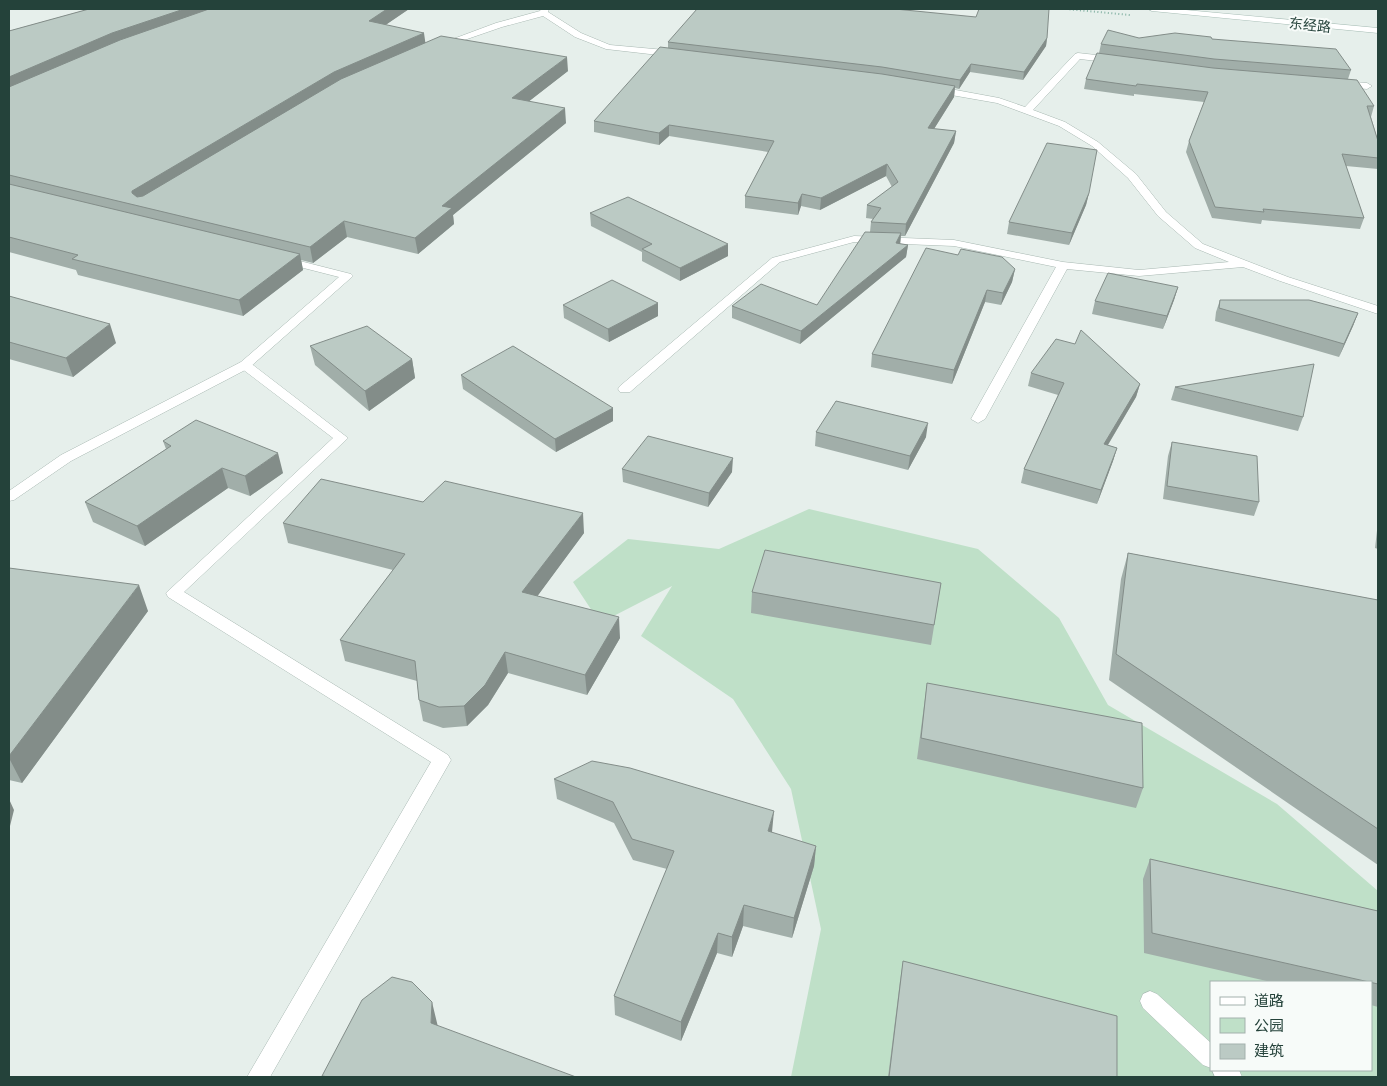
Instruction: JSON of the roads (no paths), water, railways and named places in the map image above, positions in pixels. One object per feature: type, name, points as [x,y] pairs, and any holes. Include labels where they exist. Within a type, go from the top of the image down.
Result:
[{"type":"street","name":"东经路","points":[[1152,9],[1378,31]]},
{"type":"street","points":[[430,50],[499,25],[545,11],[578,35],[609,47],[685,56]]},
{"type":"street","points":[[1027,111],[1078,56],[1125,62]]},
{"type":"street","points":[[1328,83],[1366,86]]},
{"type":"street","points":[[926,88],[999,101],[1062,124],[1096,144],[1132,176],[1162,214],[1199,246],[1284,279],[1378,310]]},
{"type":"street","points":[[624,389],[776,260],[854,239],[954,243],[1064,265],[1139,273],[1245,264]]},
{"type":"street","points":[[9,497],[66,458],[245,365],[346,276],[269,257]]},
{"type":"street","points":[[978,419],[1064,265]]},
{"type":"street","points":[[245,365],[341,438],[174,593],[442,760],[258,1077]]},
{"type":"street","points":[[1150,1001],[1210,1057]]}]
